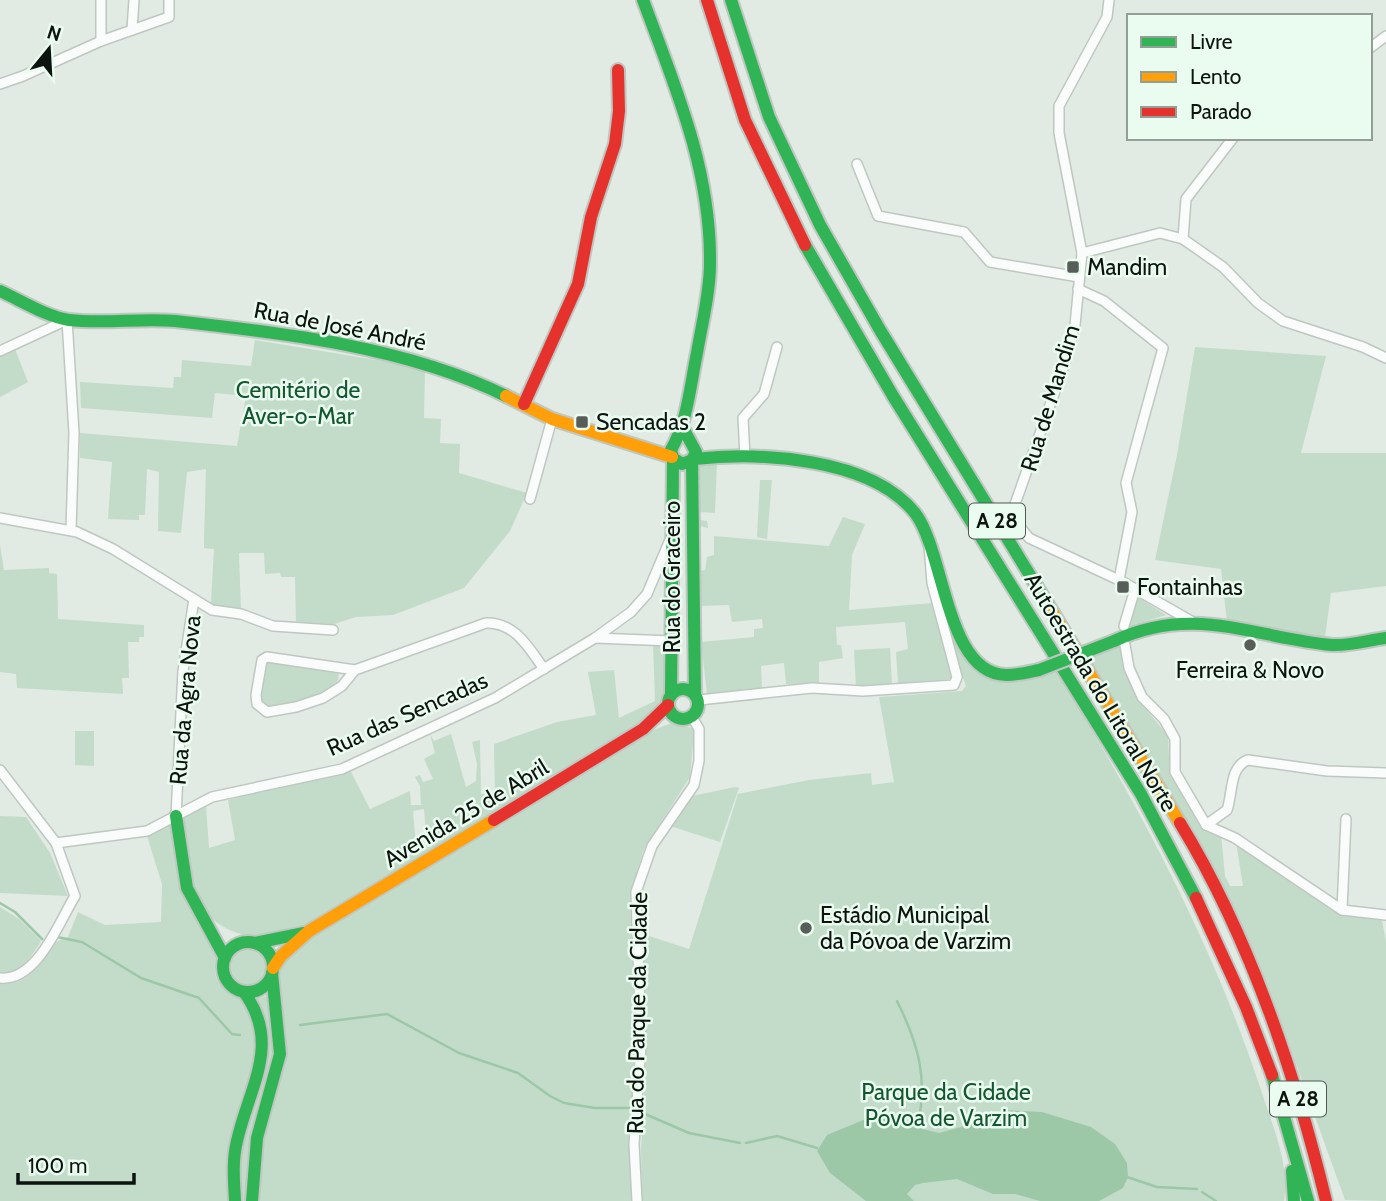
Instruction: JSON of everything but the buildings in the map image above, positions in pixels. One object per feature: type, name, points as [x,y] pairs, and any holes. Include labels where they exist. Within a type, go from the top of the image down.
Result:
[{"type":"main road","points":[[643,0],[692,135],[704,187],[709,230],[710,265],[693,453]]},
{"type":"main road","name":"Autoestrada do Litoral Norte","points":[[707,0],[718,45],[741,111],[813,261],[1141,794],[1175,855],[1227,962],[1259,1040],[1308,1201]]},
{"type":"main road","name":"Autoestrada do Litoral Norte","points":[[731,0],[743,51],[770,128],[828,244],[1182,826],[1222,901],[1256,977],[1318,1161],[1326,1201]]},
{"type":"main road","points":[[524,404],[579,284],[591,217],[615,144],[619,111],[618,70]]},
{"type":"main road","name":"Rua de José André","points":[[0,291],[67,320],[144,318],[249,329],[418,361],[463,375],[552,419],[671,452],[682,464],[693,453]]},
{"type":"main road","points":[[678,719],[669,700],[672,641],[671,452],[799,460],[865,480],[907,505],[929,536],[961,641],[971,659],[982,669],[1002,677],[1039,670],[1119,643],[1142,628],[1191,621],[1335,645],[1386,638]]},
{"type":"main road","name":"Rua do Graceiro","points":[[693,453],[697,697]]},
{"type":"main road","points":[[671,499],[682,506],[693,498]]},
{"type":"main road","points":[[669,700],[683,688],[697,697],[698,709],[692,717]]},
{"type":"main road","name":"Avenida 25 de Abril","points":[[643,729],[669,700]]},
{"type":"main road","name":"Avenida 25 de Abril","points":[[244,992],[259,990],[281,956],[309,932],[643,729],[692,717]]},
{"type":"main road","points":[[176,816],[187,888],[225,958]]},
{"type":"main road","points":[[207,924],[240,944],[225,958],[223,966],[228,981],[244,992],[259,1011],[264,1039],[237,1136],[233,1172],[235,1201]]},
{"type":"main road","name":"Avenida 25 de Abril","points":[[240,944],[309,932]]},
{"type":"main road","points":[[253,1201],[257,1138],[280,1054],[270,955],[255,943]]},
{"type":"main road","points":[[1293,1148],[1294,1201]]},
{"type":"main road","points":[[1318,1161],[1339,1201]]},
{"type":"street","points":[[100,0],[101,41]]},
{"type":"street","points":[[132,30],[134,0]]},
{"type":"street","points":[[0,84],[101,41],[169,17],[169,0]]},
{"type":"street","name":"Rua de Mandim","points":[[1109,0],[1107,17],[1059,106],[1059,133],[1082,253],[1075,325],[1066,360],[1014,507],[1017,523],[1028,538],[1119,580],[1191,621]]},
{"type":"street","points":[[1183,239],[1186,199],[1231,140]]},
{"type":"street","points":[[857,164],[878,216],[964,232],[990,262],[1079,277]]},
{"type":"street","points":[[1082,253],[1160,233],[1183,239],[1223,267],[1258,303],[1283,321],[1363,347],[1386,358]]},
{"type":"street","points":[[1078,289],[1104,301],[1163,348],[1126,483],[1132,512],[1119,580]]},
{"type":"street","points":[[0,351],[67,320],[74,433],[71,530]]},
{"type":"street","points":[[745,457],[743,418],[764,394],[778,347]]},
{"type":"street","points":[[530,499],[552,419]]},
{"type":"street","name":"Rua da Agra Nova","points":[[0,518],[71,530],[113,550],[194,599],[183,671],[176,816]]},
{"type":"street","name":"Rua das Sencadas","points":[[56,844],[146,831],[219,795],[352,765],[495,698],[595,638],[631,612],[647,594],[672,534]]},
{"type":"street","points":[[697,697],[813,688],[855,691],[954,685],[957,677],[932,583],[929,536]]},
{"type":"street","points":[[1124,626],[1135,589]]},
{"type":"street","points":[[194,599],[212,610],[241,614],[273,626],[333,630]]},
{"type":"street","points":[[355,670],[337,691],[296,707],[267,712],[261,709],[256,700],[262,660],[267,657],[355,670],[490,622],[521,637],[544,669]]},
{"type":"street","points":[[595,638],[672,641]]},
{"type":"street","points":[[1119,643],[1142,697],[1164,719],[1175,740],[1175,772],[1206,825],[1235,838],[1342,910],[1386,915]]},
{"type":"street","name":"Rua do Parque da Cidade","points":[[637,1201],[634,1144],[641,1045],[636,892],[652,846],[694,785],[699,761],[699,729],[692,717]]},
{"type":"street","points":[[1206,825],[1227,810],[1235,769],[1239,763],[1248,760],[1327,771],[1386,773]]},
{"type":"street","points":[[0,769],[56,844],[75,896],[30,968],[11,979],[0,978]]},
{"type":"street","points":[[1342,910],[1346,819]]},
{"type":"green space","name":"Cemitério de Aver-o-Mar","points":[[255,340],[425,368],[424,418],[441,419],[440,443],[460,444],[459,473],[527,493],[510,531],[464,588],[393,615],[356,617],[328,626],[296,625],[295,577],[281,577],[280,573],[265,574],[264,553],[239,553],[241,610],[213,607],[214,549],[204,548],[206,469],[187,472],[181,533],[158,531],[159,472],[147,469],[145,515],[139,515],[139,520],[108,519],[112,462],[80,458],[80,433],[237,446],[246,396],[215,393],[212,418],[81,408],[80,382],[173,388],[174,377],[181,377],[182,360],[251,366]]},
{"type":"green space","points":[[1195,347],[1326,356],[1301,453],[1386,453],[1386,586],[1331,593],[1325,637],[1227,622],[1221,569],[1155,560],[1177,455]]},
{"type":"green space","points":[[15,349],[28,382],[0,397],[0,354]]},
{"type":"green space","points":[[717,461],[715,513],[700,512],[700,520],[707,521],[708,528],[696,525],[699,466]]},
{"type":"green space","points":[[760,480],[772,480],[767,539],[757,537]]},
{"type":"green space","points":[[843,517],[865,524],[852,555],[849,610],[933,603],[952,679],[898,683],[896,652],[908,649],[905,622],[836,627],[837,645],[841,645],[843,658],[819,662],[819,683],[786,684],[784,663],[761,666],[762,688],[707,694],[701,642],[754,637],[754,629],[763,628],[762,619],[732,622],[729,605],[700,606],[700,571],[705,570],[707,557],[714,555],[714,536],[829,546]]},
{"type":"green space","points":[[0,545],[4,570],[49,568],[49,573],[57,574],[58,619],[144,625],[144,637],[139,637],[139,642],[128,642],[129,678],[122,678],[123,694],[17,688],[16,674],[0,672]]},
{"type":"green space","name":"Parque da Cidade Póvoa de Varzim","points":[[934,570],[955,642],[964,658],[976,671],[990,680],[1027,680],[1056,670],[1116,772],[1197,928],[1242,1037],[1283,1160],[1284,1201],[642,1201],[641,1151],[646,1060],[643,934],[689,949],[738,794],[809,780],[871,773],[872,785],[894,782],[879,697],[962,691],[966,686],[948,629]]},
{"type":"green space","points":[[1136,596],[1166,615],[1126,627]]},
{"type":"green space","points":[[1120,641],[1123,662],[1140,702],[1168,736],[1169,757],[1175,781],[1199,825],[1221,834],[1225,876],[1230,886],[1243,886],[1236,842],[1333,910],[1382,920],[1386,942],[1386,1201],[1345,1200],[1267,983],[1089,657]]},
{"type":"green space","points":[[653,644],[669,645],[668,689],[652,717],[291,933],[260,936],[232,931],[210,916],[192,889],[185,863],[181,818],[206,806],[209,848],[235,840],[228,800],[350,770],[370,809],[410,791],[411,805],[421,805],[420,786],[415,777],[420,775],[423,782],[433,779],[424,759],[435,753],[430,734],[434,741],[451,734],[466,787],[476,781],[477,764],[472,742],[480,740],[481,794],[495,794],[494,744],[557,722],[596,715],[588,672],[614,670],[619,718],[655,701]],"holes":[[[424,809],[427,845],[416,847],[413,811]]]},
{"type":"green space","points":[[890,648],[892,684],[856,686],[854,650]]},
{"type":"green space","points":[[269,661],[338,672],[338,680],[332,687],[312,698],[267,707],[260,698],[264,666]]},
{"type":"green space","points":[[672,723],[692,728],[694,733],[690,777],[644,849],[630,894],[635,1037],[630,1141],[633,1201],[257,1201],[256,1163],[282,1072],[279,977],[283,960],[293,949],[645,733]]},
{"type":"green space","points":[[75,731],[94,731],[94,766],[75,765]]},
{"type":"green space","points":[[739,788],[720,842],[670,826],[692,796]]},
{"type":"green space","points":[[0,816],[26,817],[50,853],[68,896],[0,893]]},
{"type":"green space","points":[[173,822],[182,893],[218,953],[215,973],[218,980],[222,986],[249,1005],[260,1039],[231,1201],[0,1201],[0,984],[14,983],[32,972],[50,948],[68,937],[78,912],[105,925],[161,922],[162,884],[147,836]]},
{"type":"green space","points":[[0,907],[19,919],[41,941],[20,968],[0,974]]},
{"type":"green space","points":[[249,949],[262,954],[267,967],[262,980],[249,985],[236,980],[231,967],[236,954]]},
{"type":"green space","points":[[268,995],[276,1054],[248,1201],[240,1201],[237,1172],[268,1025],[257,999]]},
{"type":"shaded area","points":[[1004,1110],[1042,1112],[1091,1127],[1115,1144],[1127,1163],[1128,1177],[1123,1188],[1099,1201],[1040,1201],[1015,1194],[993,1194],[957,1179],[915,1185],[907,1194],[914,1201],[866,1201],[830,1173],[817,1151],[827,1135],[880,1113],[896,1115],[919,1128],[939,1133],[972,1124]]},
{"type":"waterway","points":[[0,903],[15,912],[42,939]]},
{"type":"waterway","points":[[57,937],[82,942],[141,978],[199,998],[232,1034],[240,1035]]},
{"type":"waterway","points":[[897,1001],[911,1032],[919,1062],[922,1093],[917,1127]]},
{"type":"waterway","points":[[300,1025],[387,1014],[459,1053],[518,1073],[564,1103],[595,1108],[631,1108]]},
{"type":"waterway","points":[[645,1114],[689,1133],[740,1143]]},
{"type":"waterway","points":[[746,1143],[777,1136],[817,1148]]},
{"type":"waterway","points":[[1127,1177],[1157,1187],[1197,1189]]},
{"type":"waterway","points":[[1202,1192],[1216,1201]]},
{"type":"traffic: fast","points":[[643,0],[689,128],[698,161],[709,228],[710,274],[705,308],[685,415],[671,450],[673,458],[682,464],[692,460],[696,452],[683,428]]},
{"type":"traffic: fast","points":[[731,0],[769,117],[820,225],[880,330],[1053,613]]},
{"type":"traffic: fast","points":[[805,245],[893,396],[1141,794],[1196,898]]},
{"type":"traffic: fast","points":[[0,291],[43,312],[69,320],[175,321],[345,345],[428,365],[506,396]]},
{"type":"traffic: fast","points":[[694,459],[750,457],[812,462],[871,480],[895,494],[915,513],[925,531],[949,609],[971,656],[987,670],[1007,675],[1039,670]]},
{"type":"traffic: fast","points":[[671,695],[673,458]]},
{"type":"traffic: fast","points":[[692,460],[695,694]]},
{"type":"traffic: fast","points":[[1114,641],[1143,630],[1197,624],[1332,645],[1386,638]]},
{"type":"traffic: fast","points":[[1039,670],[1114,641]]},
{"type":"traffic: fast","points":[[683,689],[694,693],[698,704],[694,715],[683,719],[672,715],[668,704],[672,693],[683,689]]},
{"type":"traffic: fast","points":[[176,816],[187,888],[225,958]]},
{"type":"traffic: fast","points":[[255,943],[304,933]]},
{"type":"traffic: fast","points":[[248,942],[266,949],[273,967],[266,985],[248,992],[230,985],[223,967],[230,949],[248,942]]},
{"type":"traffic: fast","points":[[252,1201],[257,1138],[280,1054],[272,973]]},
{"type":"traffic: fast","points":[[235,1201],[235,1148],[255,1084],[262,1048],[261,1030],[255,1011],[244,992]]},
{"type":"traffic: fast","points":[[1272,1075],[1308,1201]]},
{"type":"traffic: fast","points":[[1292,1171],[1294,1201]]},
{"type":"traffic: slow","points":[[506,396],[552,419],[672,457]]},
{"type":"traffic: slow","points":[[1053,613],[1180,823]]},
{"type":"traffic: slow","points":[[273,968],[281,956],[309,931],[494,820]]},
{"type":"traffic: jam","points":[[707,0],[745,120],[805,245]]},
{"type":"traffic: jam","points":[[524,404],[578,284],[591,217],[615,144],[619,111],[618,70]]},
{"type":"traffic: jam","points":[[494,820],[643,729],[668,705]]},
{"type":"traffic: jam","points":[[1180,823],[1228,912],[1267,1006],[1300,1104],[1326,1201]]},
{"type":"traffic: jam","points":[[1196,898],[1246,1007],[1272,1075]]},
{"type":"place","name":"Mandim","points":[[1073,267]]},
{"type":"place","name":"Sencadas 2","points":[[582,422]]},
{"type":"place","name":"Fontainhas","points":[[1123,587]]},
{"type":"place","name":"Ferreira & Novo","points":[[1250,645]]},
{"type":"place","name":"Estádio Municipal da Póvoa de Varzim","points":[[806,928]]}]
